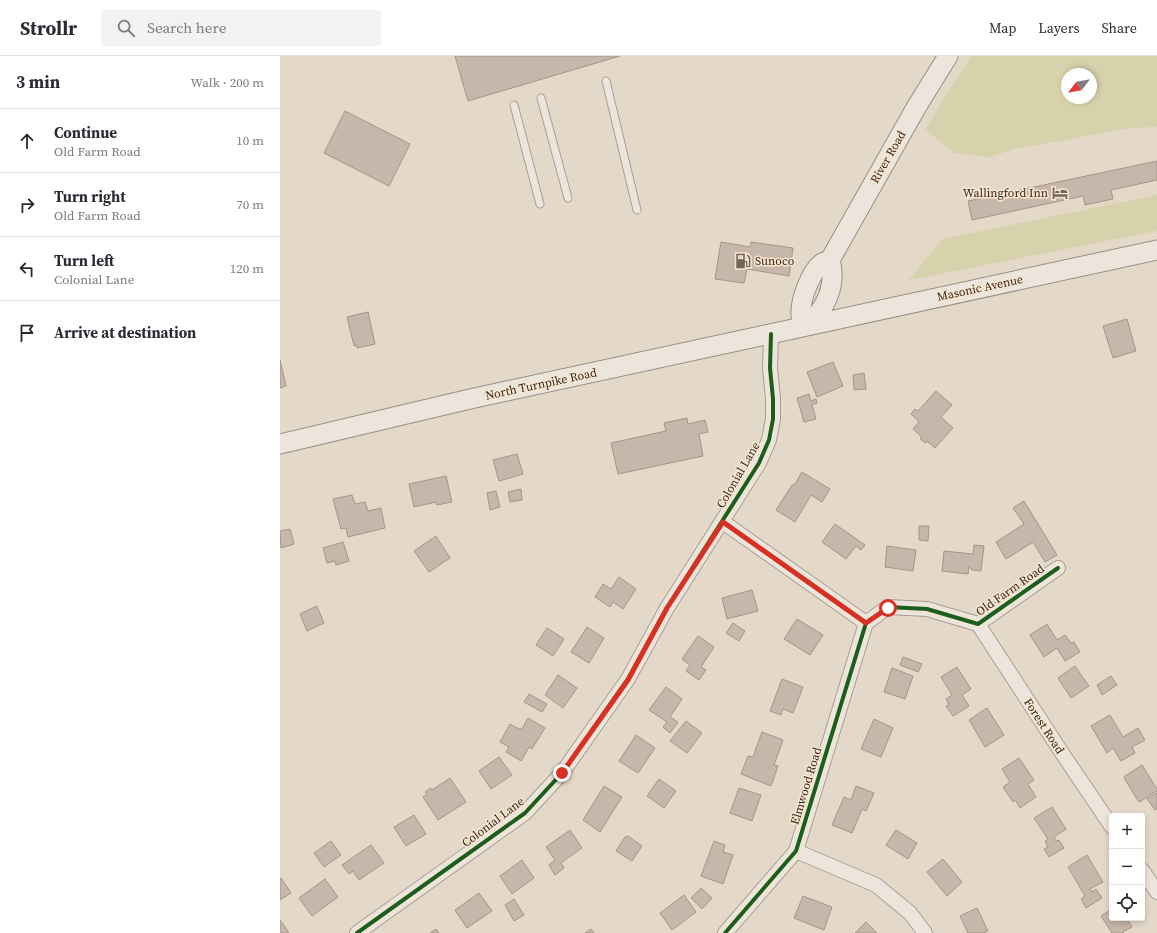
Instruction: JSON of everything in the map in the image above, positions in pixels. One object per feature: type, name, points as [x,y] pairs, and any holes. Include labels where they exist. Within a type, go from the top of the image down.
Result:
[{"type":"main road","name":"River Road","points":[[804,326],[800,311],[803,298],[816,268],[822,263],[830,260],[917,106],[948,56]]},
{"type":"main road","name":"Masonic Avenue","points":[[804,326],[1157,250]]},
{"type":"main road","name":"North Turnpike Road","points":[[280,444],[470,399],[804,326]]},
{"type":"street","name":"Colonial Lane","points":[[357,933],[525,813],[562,773],[628,680],[667,608],[723,522],[759,463],[769,440],[773,419],[770,368],[771,334]]},
{"type":"street","points":[[723,522],[866,623]]},
{"type":"street","name":"Old Farm Road","points":[[866,623],[888,608],[927,609],[978,624],[1058,568]]},
{"type":"street","name":"Elmwood Road","points":[[725,933],[796,851],[866,623]]},
{"type":"street","name":"Forest Road","points":[[978,624],[1109,823]]},
{"type":"street","points":[[796,851],[876,885],[910,913],[925,933]]},
{"type":"street","points":[[1145,874],[1157,892]]},
{"type":"lane","points":[[606,81],[637,210]]},
{"type":"lane","points":[[541,98],[568,198]]},
{"type":"lane","points":[[514,105],[540,204]]},
{"type":"shaded area","points":[[971,56],[1157,56],[1157,127],[1131,128],[1015,149],[990,157],[954,153],[925,129]]},
{"type":"shaded area","points":[[1157,195],[1157,231],[909,280],[942,239]]},
{"type":"building","points":[[455,56],[620,56],[468,101]]},
{"type":"building","points":[[345,111],[410,144],[389,186],[324,153]]},
{"type":"building","name":"Wallingford Inn","points":[[1157,161],[1157,180],[1111,190],[1113,199],[1085,205],[1083,196],[972,220],[968,201]]},
{"type":"building","points":[[721,242],[750,247],[751,242],[793,248],[789,276],[747,269],[744,283],[715,279]]},
{"type":"building","points":[[368,312],[375,344],[357,348],[357,345],[354,346],[347,317]]},
{"type":"building","points":[[1127,319],[1136,351],[1113,358],[1103,326]]},
{"type":"building","points":[[280,360],[286,386],[280,388]]},
{"type":"building","points":[[833,362],[843,386],[817,397],[807,372]]},
{"type":"building","points":[[864,373],[866,389],[854,390],[853,375]]},
{"type":"building","points":[[936,391],[952,405],[941,417],[953,428],[935,448],[927,441],[926,443],[920,439],[922,437],[913,429],[919,422],[911,414],[915,409],[918,411]]},
{"type":"building","points":[[809,394],[811,401],[816,399],[817,403],[812,405],[816,419],[804,422],[797,398]]},
{"type":"building","points":[[687,418],[688,424],[705,420],[708,432],[699,434],[703,456],[618,474],[611,443],[666,431],[664,423]]},
{"type":"building","points":[[517,454],[523,474],[499,481],[493,460]]},
{"type":"building","points":[[802,472],[830,489],[822,502],[811,495],[795,522],[776,510]]},
{"type":"building","points":[[446,476],[452,502],[437,505],[436,502],[414,507],[409,484]]},
{"type":"building","points":[[521,489],[522,500],[510,502],[508,492]]},
{"type":"building","points":[[496,491],[500,507],[490,510],[487,493]]},
{"type":"building","points":[[352,495],[355,504],[365,502],[368,511],[381,508],[385,528],[348,537],[346,528],[341,529],[333,499]]},
{"type":"building","points":[[1024,501],[1057,555],[1045,562],[1033,542],[1006,559],[996,542],[1024,524],[1013,508]]},
{"type":"building","points":[[835,524],[865,545],[861,550],[856,546],[846,559],[822,542]]},
{"type":"building","points":[[919,526],[929,526],[928,541],[919,540]]},
{"type":"building","points":[[290,529],[294,544],[281,548],[280,531]]},
{"type":"building","points":[[436,536],[450,558],[429,572],[414,551]]},
{"type":"building","points":[[343,542],[349,561],[336,565],[335,561],[327,563],[323,548]]},
{"type":"building","points":[[974,545],[984,546],[981,571],[972,570],[969,566],[968,574],[942,571],[944,551],[973,554]]},
{"type":"building","points":[[887,546],[916,550],[913,571],[885,567]]},
{"type":"building","points":[[619,577],[636,589],[623,609],[613,602],[610,607],[595,597],[603,584],[611,589]]},
{"type":"building","points":[[752,590],[758,611],[727,619],[722,598]]},
{"type":"building","points":[[317,606],[324,623],[307,631],[300,614]]},
{"type":"building","points":[[797,619],[823,635],[810,655],[784,639]]},
{"type":"building","points":[[733,623],[745,631],[739,641],[726,633]]},
{"type":"building","points":[[1047,624],[1057,640],[1065,635],[1071,643],[1074,642],[1080,652],[1065,661],[1057,648],[1044,657],[1030,635]]},
{"type":"building","points":[[587,627],[604,638],[589,663],[571,652]]},
{"type":"building","points":[[547,628],[564,639],[553,656],[536,645]]},
{"type":"building","points":[[698,636],[714,647],[701,667],[706,670],[699,680],[686,671],[690,665],[682,659]]},
{"type":"building","points":[[903,657],[922,664],[918,672],[900,665]]},
{"type":"building","points":[[1075,666],[1089,686],[1071,698],[1058,678]]},
{"type":"building","points":[[957,667],[971,689],[962,695],[969,706],[953,716],[946,706],[949,705],[946,699],[952,695],[941,677]]},
{"type":"building","points":[[892,668],[913,676],[905,699],[884,692]]},
{"type":"building","points":[[558,675],[577,688],[563,708],[545,695]]},
{"type":"building","points":[[1111,676],[1117,685],[1102,695],[1097,685]]},
{"type":"building","points":[[782,679],[803,687],[793,713],[783,709],[781,715],[770,711]]},
{"type":"building","points":[[666,687],[682,699],[670,717],[678,722],[670,733],[663,727],[667,722],[649,710]]},
{"type":"building","points":[[529,694],[547,704],[542,712],[524,702]]},
{"type":"building","points":[[987,708],[1004,735],[985,747],[969,720]]},
{"type":"building","points":[[1110,715],[1123,737],[1138,728],[1145,740],[1132,747],[1135,753],[1121,761],[1113,748],[1107,753],[1091,726]]},
{"type":"building","points":[[528,718],[545,728],[532,749],[529,747],[521,761],[506,752],[509,747],[500,742],[510,724],[522,729]]},
{"type":"building","points":[[874,719],[893,728],[881,757],[861,749]]},
{"type":"building","points":[[686,721],[702,733],[687,753],[670,741]]},
{"type":"building","points":[[762,732],[783,740],[774,765],[778,766],[771,786],[741,774],[748,756],[753,757]]},
{"type":"building","points":[[636,735],[655,748],[638,773],[619,761]]},
{"type":"building","points":[[499,757],[512,775],[491,789],[479,771]]},
{"type":"building","points":[[1019,758],[1034,780],[1028,784],[1036,797],[1020,808],[1015,800],[1013,802],[1003,787],[1010,782],[1002,769]]},
{"type":"building","points":[[1142,765],[1157,791],[1139,802],[1124,778]]},
{"type":"building","points":[[450,778],[466,802],[438,820],[423,797],[427,794],[425,792],[431,788],[432,790]]},
{"type":"building","points":[[659,779],[676,791],[664,808],[647,796]]},
{"type":"building","points":[[604,786],[622,797],[600,832],[583,820]]},
{"type":"building","points":[[856,786],[874,793],[866,811],[862,809],[852,833],[832,825],[844,797],[851,800]]},
{"type":"building","points":[[739,788],[761,795],[752,821],[730,813]]},
{"type":"building","points":[[1157,793],[1157,809],[1155,810],[1147,799]]},
{"type":"building","points":[[1052,807],[1066,829],[1054,837],[1056,841],[1059,840],[1064,848],[1049,857],[1044,849],[1048,847],[1045,841],[1048,839],[1034,818]]},
{"type":"building","points":[[414,815],[426,834],[406,846],[394,827]]},
{"type":"building","points":[[570,830],[582,848],[561,863],[564,868],[555,875],[549,865],[555,860],[546,847]]},
{"type":"building","points":[[896,830],[917,843],[908,859],[886,845]]},
{"type":"building","points":[[628,836],[642,846],[632,861],[616,851],[625,837]]},
{"type":"building","points":[[331,841],[341,855],[324,867],[314,853]]},
{"type":"building","points":[[714,841],[725,845],[723,852],[733,855],[723,884],[701,876]]},
{"type":"building","points":[[371,845],[384,863],[359,880],[353,871],[349,874],[342,865]]},
{"type":"building","points":[[1087,855],[1103,882],[1090,889],[1092,892],[1096,889],[1102,898],[1086,908],[1081,899],[1085,896],[1068,867]]},
{"type":"building","points":[[943,859],[962,882],[947,896],[927,872]]},
{"type":"building","points":[[522,860],[534,878],[512,894],[500,876]]},
{"type":"building","points":[[281,878],[291,893],[280,900],[280,879]]},
{"type":"building","points":[[325,879],[338,897],[312,916],[299,898]]},
{"type":"building","points":[[701,888],[712,898],[702,909],[691,898]]},
{"type":"building","points":[[479,893],[492,911],[467,928],[455,910]]},
{"type":"building","points":[[684,895],[696,912],[672,930],[660,913]]},
{"type":"building","points":[[803,896],[832,907],[824,930],[794,918]]},
{"type":"building","points":[[514,899],[524,915],[514,921],[505,905]]},
{"type":"building","points":[[977,908],[988,931],[983,933],[968,933],[960,916]]},
{"type":"building","points":[[1109,911],[1109,921],[1128,921],[1132,927],[1123,932],[1124,933],[1112,933],[1101,916]]},
{"type":"building","points":[[280,920],[289,933],[280,933]]},
{"type":"building","points":[[866,922],[877,933],[855,933]]},
{"type":"building","points":[[436,929],[439,933],[430,933]]},
{"type":"building","points":[[591,929],[594,933],[585,933]]},
{"type":"cycle path","points":[[357,933],[525,813],[562,773],[628,679],[667,608],[759,463],[769,440],[773,419],[770,368],[771,334]]},
{"type":"cycle path","points":[[723,522],[866,623],[888,607],[927,609],[978,624],[1058,568]]},
{"type":"cycle path","points":[[725,933],[796,851],[866,623]]},
{"type":"place","name":"Wallingford Inn","points":[[1060,193]]},
{"type":"place","name":"Sunoco","points":[[743,261]]},
{"type":"route","points":[[562,773],[628,680],[667,608],[723,522],[866,623],[888,608]]}]
